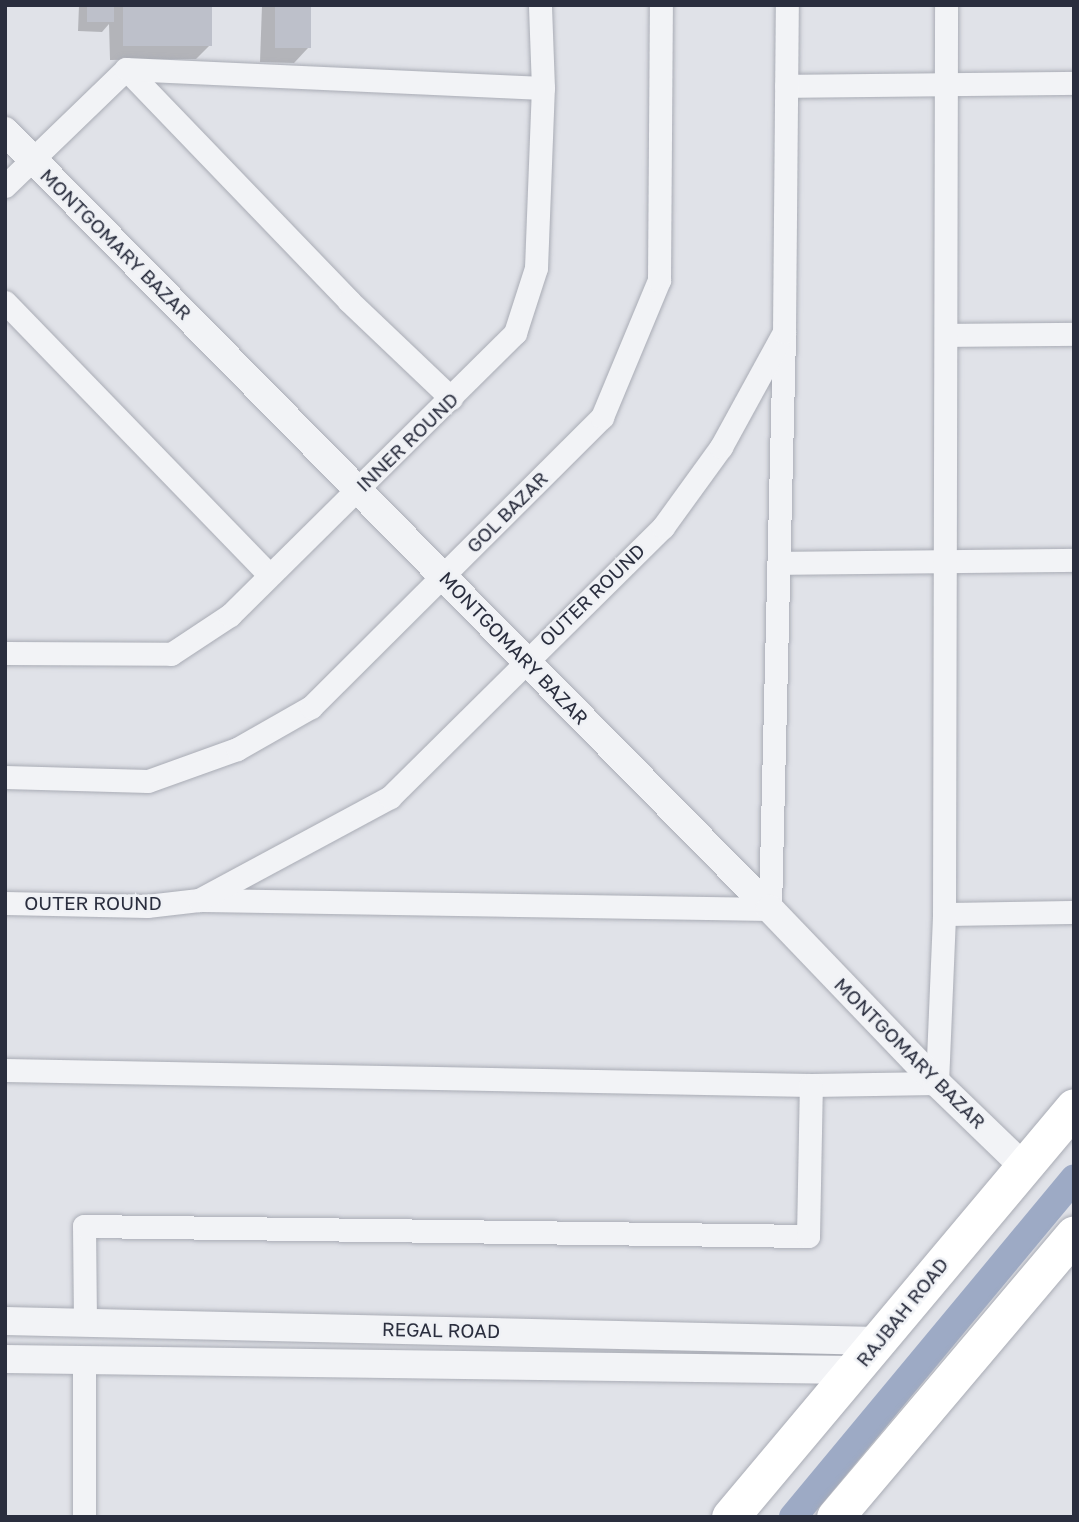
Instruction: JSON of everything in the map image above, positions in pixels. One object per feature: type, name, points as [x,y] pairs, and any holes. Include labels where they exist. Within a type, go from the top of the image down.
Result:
[{"type":"main road","name":"RAJBAH ROAD","points":[[730,1517],[855,1370],[1022,1165],[1074,1107]]},
{"type":"main road","points":[[835,1517],[1074,1234]]},
{"type":"street","name":"INNER ROUND","points":[[5,653],[171,654],[230,615],[515,334],[536,268],[543,88],[541,5]]},
{"type":"street","name":"GOL BAZAR","points":[[5,777],[148,780],[237,749],[311,707],[602,417],[659,280],[661,5]]},
{"type":"street","name":"OUTER ROUND","points":[[5,903],[147,906],[200,900],[390,797],[525,660],[663,527],[721,447],[784,332],[787,5]]},
{"type":"street","points":[[5,1070],[811,1085],[937,1083],[944,914],[947,560],[946,5]]},
{"type":"street","points":[[5,186],[126,68],[543,88]]},
{"type":"street","points":[[126,68],[349,301],[452,398]]},
{"type":"street","points":[[786,86],[1074,83]]},
{"type":"street","name":"MONTGOMARY BAZAR","points":[[5,131],[770,909],[937,1083],[1022,1165]]},
{"type":"street","points":[[5,302],[270,575]]},
{"type":"street","points":[[200,900],[770,909],[784,332]]},
{"type":"street","points":[[947,335],[1074,334]]},
{"type":"street","points":[[779,563],[1074,560]]},
{"type":"street","points":[[944,914],[1074,912]]},
{"type":"street","points":[[85,1321],[84,1226],[808,1236],[811,1085]]},
{"type":"street","name":"REGAL ROAD","points":[[5,1321],[878,1341]]},
{"type":"street","name":"REGAL ROAD","points":[[5,1359],[855,1370]]},
{"type":"street","points":[[84,1361],[84,1517]]},
{"type":"building","points":[[87,5],[114,5],[114,22],[87,22]]},
{"type":"building","points":[[123,5],[212,5],[212,46],[123,46]]},
{"type":"building","points":[[275,5],[311,5],[311,48],[275,48]]},
{"type":"waterway","points":[[793,1517],[1074,1179]]}]
